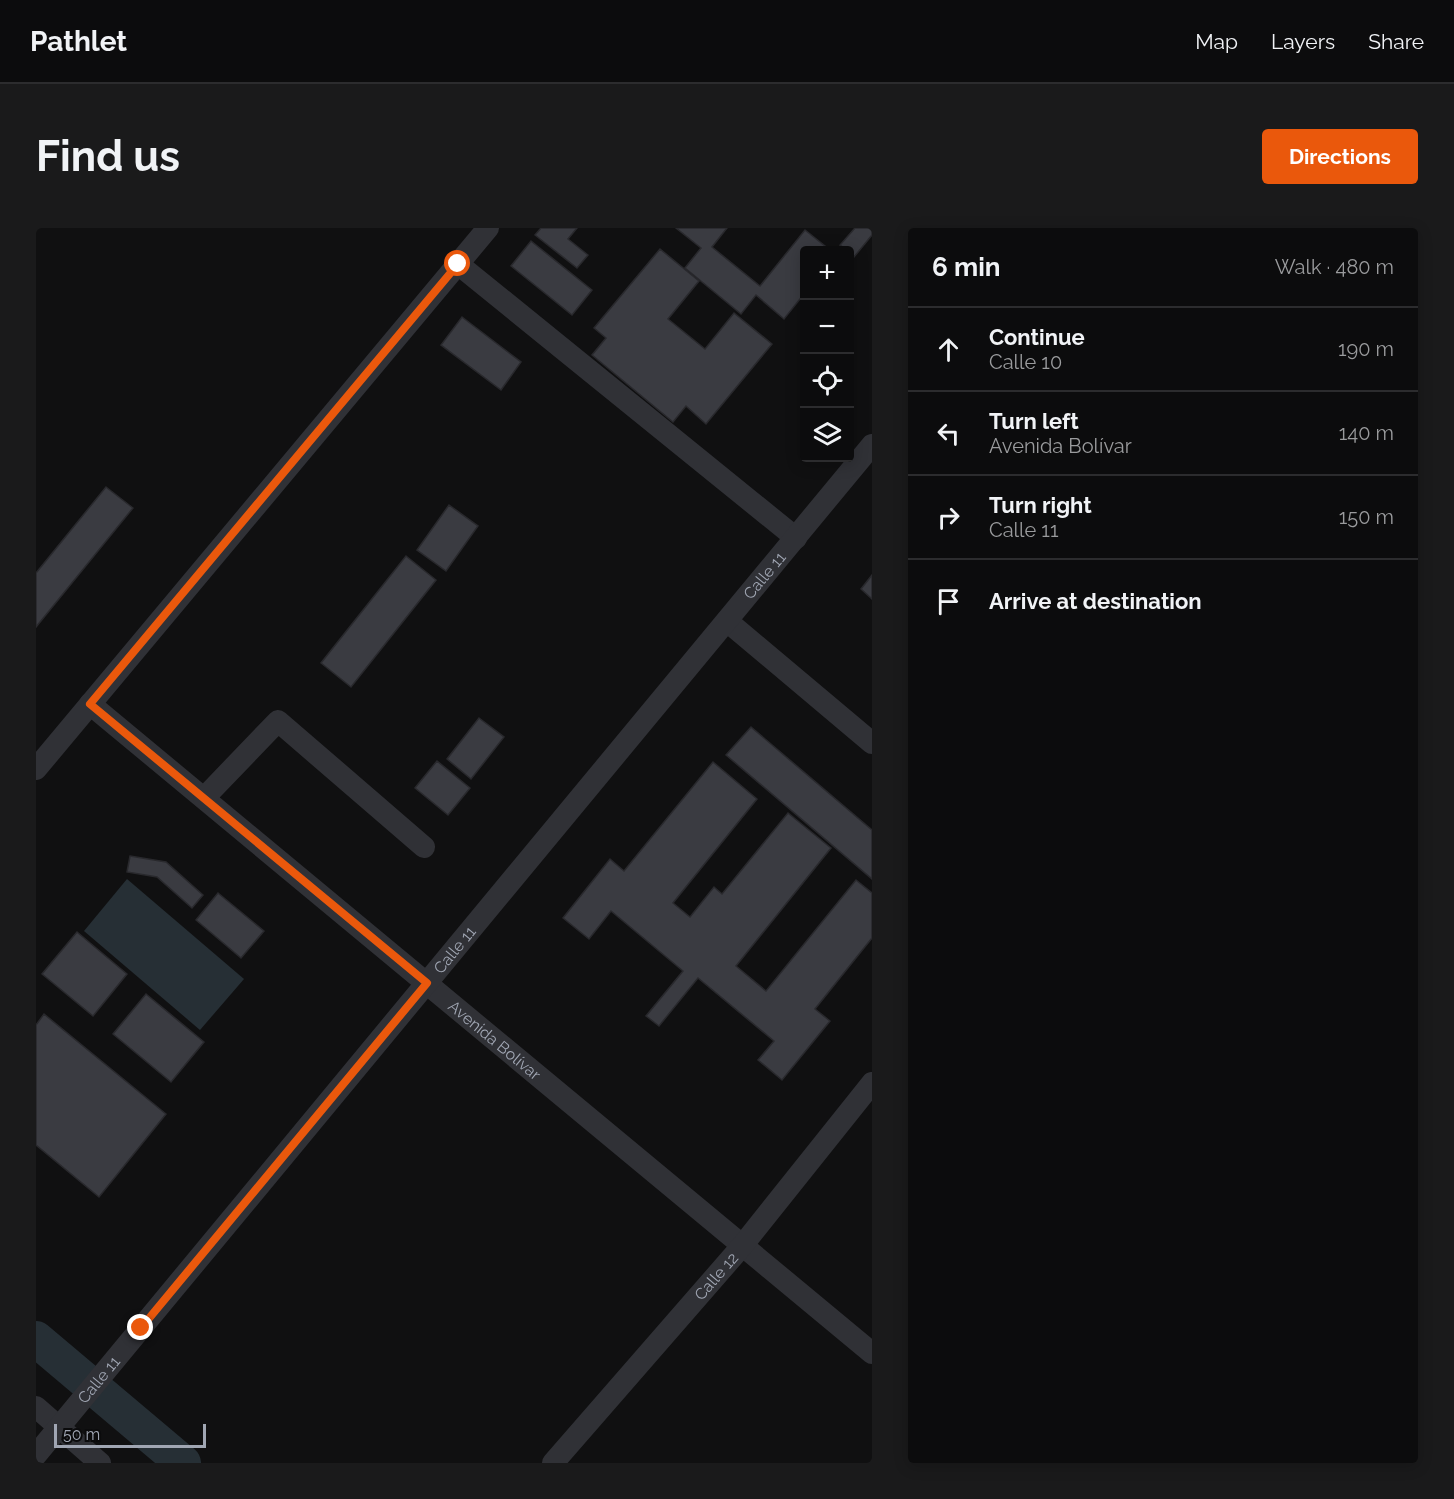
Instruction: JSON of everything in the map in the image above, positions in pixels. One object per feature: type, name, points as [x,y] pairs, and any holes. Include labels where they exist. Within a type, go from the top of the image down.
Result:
[{"type":"street","points":[[36,769],[488,228]]},
{"type":"street","points":[[458,264],[796,538]]},
{"type":"street","name":"Calle 11","points":[[36,1455],[872,445]]},
{"type":"street","points":[[727,621],[872,743]]},
{"type":"street","name":"Avenida Bolívar","points":[[90,704],[872,1353]]},
{"type":"street","points":[[204,798],[278,721],[424,847]]},
{"type":"street","name":"Calle 12","points":[[553,1463],[742,1246],[872,1083]]},
{"type":"street","points":[[36,1407],[100,1463]]},
{"type":"shaded area","points":[[127,879],[244,979],[200,1030],[84,931]]},
{"type":"building","points":[[541,228],[577,228],[568,239],[588,255],[577,268],[535,235]]},
{"type":"building","points":[[676,228],[727,228],[712,247],[760,286],[805,230],[825,246],[800,246],[800,299],[784,319],[756,295],[741,314],[685,268],[701,248]]},
{"type":"building","points":[[855,228],[872,228],[872,235],[854,257],[854,246],[840,245]]},
{"type":"building","points":[[531,241],[592,290],[572,315],[511,266]]},
{"type":"building","points":[[660,249],[699,281],[668,319],[705,349],[734,313],[772,344],[706,424],[686,406],[673,422],[592,355],[606,338],[594,328]]},
{"type":"building","points":[[462,317],[521,362],[501,390],[441,345]]},
{"type":"building","points":[[106,487],[133,508],[36,627],[36,573]]},
{"type":"building","points":[[449,505],[478,526],[446,571],[417,550]]},
{"type":"building","points":[[406,556],[436,580],[351,687],[321,663]]},
{"type":"building","points":[[872,575],[872,599],[861,589]]},
{"type":"building","points":[[479,718],[504,737],[471,779],[447,759]]},
{"type":"building","points":[[751,727],[872,830],[872,879],[726,755]]},
{"type":"building","points":[[437,761],[470,788],[448,815],[415,788]]},
{"type":"building","points":[[713,762],[757,799],[673,903],[690,917],[714,887],[722,894],[788,813],[831,848],[736,966],[766,991],[856,880],[872,893],[872,938],[815,1009],[830,1021],[782,1080],[758,1060],[774,1041],[698,978],[659,1026],[646,1016],[683,971],[611,911],[589,939],[563,918],[610,859],[624,871]]},
{"type":"building","points":[[130,856],[166,862],[203,895],[192,908],[157,877],[127,872]]},
{"type":"building","points":[[218,893],[264,931],[241,958],[196,920]]},
{"type":"building","points":[[77,932],[127,974],[93,1016],[42,974]]},
{"type":"building","points":[[146,994],[204,1042],[171,1082],[113,1034]]},
{"type":"building","points":[[44,1014],[166,1114],[99,1197],[36,1145],[36,1025]]},
{"type":"waterway","points":[[36,1339],[183,1463]]},
{"type":"route","points":[[141,1328],[427,983],[90,704],[458,264]]}]
